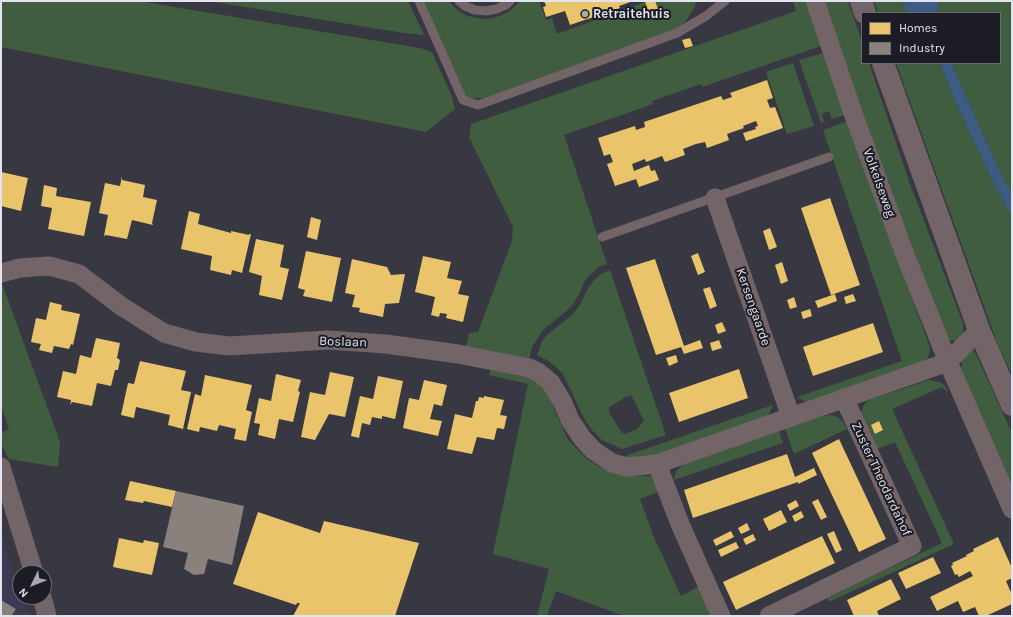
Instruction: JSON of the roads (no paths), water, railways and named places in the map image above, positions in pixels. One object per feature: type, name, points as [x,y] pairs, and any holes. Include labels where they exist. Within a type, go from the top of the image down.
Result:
[{"type":"street","name":"Volkelseweg","points":[[815,1],[857,124],[906,257],[948,362],[1012,509]]},
{"type":"street","points":[[861,1],[865,12]]},
{"type":"street","points":[[884,64],[979,330],[1012,405]]},
{"type":"street","name":"Kersengaarde","points":[[715,198],[792,417]]},
{"type":"street","name":"Boslaan","points":[[1,273],[20,268],[49,266],[78,274],[121,306],[164,333],[196,342],[229,346],[328,340],[386,344],[458,354],[529,368],[538,372],[551,383],[563,403],[570,420],[592,450],[612,463],[628,467],[657,464]]},
{"type":"street","points":[[721,616],[680,524],[657,464],[948,362],[979,330]]},
{"type":"street","name":"Zuster Theodardahof","points":[[769,616],[912,546],[844,398]]},
{"type":"street","points":[[1,467],[32,565]]},
{"type":"street","points":[[45,605],[48,616]]},
{"type":"lane","points":[[418,1],[463,100],[478,105],[677,33],[706,16],[725,1]]},
{"type":"lane","points":[[459,1],[465,6],[475,10],[486,11],[506,5],[510,1]]},
{"type":"lane","points":[[602,237],[829,157]]},
{"type":"water","points":[[903,1],[938,1],[936,12],[907,12]]},
{"type":"water","points":[[940,64],[951,64],[1012,195],[1012,216],[992,180],[958,107]]},
{"type":"place","name":"Retraitehuis","points":[[585,14]]}]
